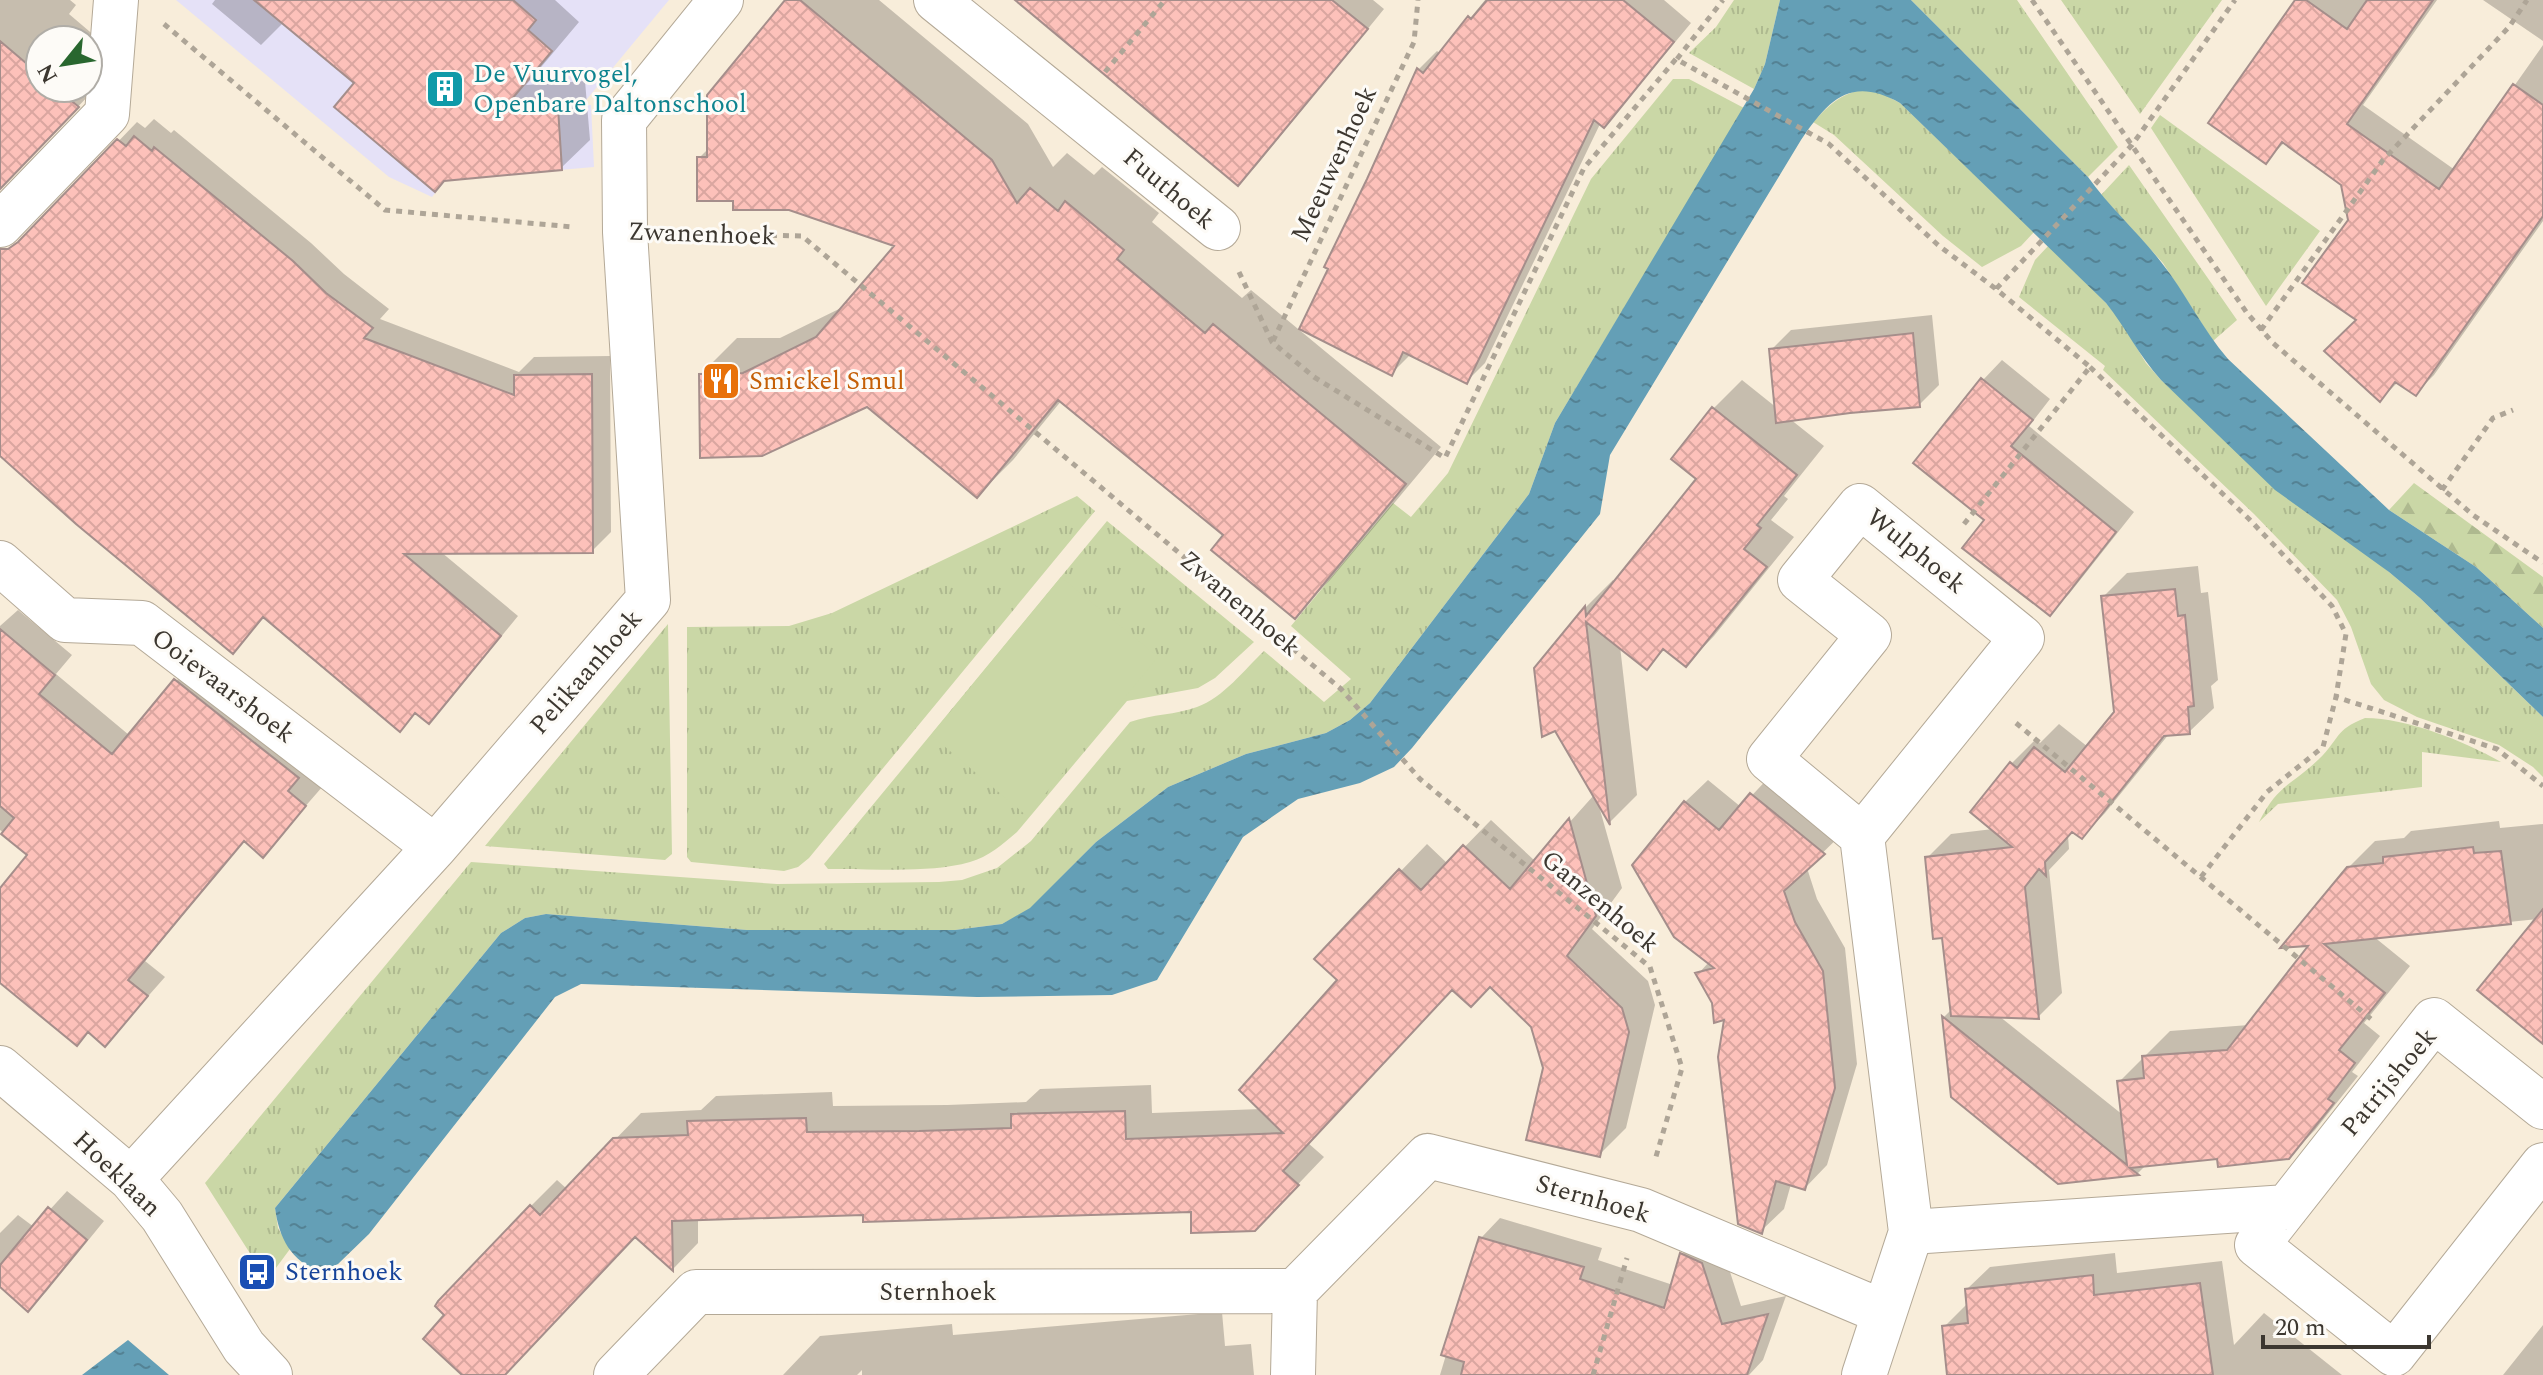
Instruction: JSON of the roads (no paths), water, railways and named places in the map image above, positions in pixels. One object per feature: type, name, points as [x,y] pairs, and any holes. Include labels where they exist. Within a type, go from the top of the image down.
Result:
[{"type":"street","name":"Pelikaanhoek","points":[[131,1179],[435,847],[648,600],[625,232],[624,120],[721,0]]},
{"type":"street","name":"Fuuthoek","points":[[936,0],[1218,228]]},
{"type":"street","points":[[0,225],[107,114],[116,4]]},
{"type":"street","name":"Wulphoek","points":[[1860,506],[2022,638],[1862,836],[1769,759],[1869,635],[1800,580],[1860,506]]},
{"type":"street","name":"Ooievaarshoek","points":[[0,563],[65,620],[142,623],[435,847]]},
{"type":"street","points":[[1862,836],[1911,1232],[1864,1375]]},
{"type":"street","name":"Patrijshoek","points":[[2543,1107],[2434,1020],[2257,1245],[2394,1354],[2543,1165]]},
{"type":"street","name":"Hoeklaan","points":[[0,1068],[131,1179],[162,1216],[244,1347],[270,1375]]},
{"type":"street","name":"Sternhoek","points":[[616,1375],[696,1292],[1295,1291],[1428,1156],[1641,1210],[1883,1312]]},
{"type":"street","points":[[1911,1232],[2287,1207]]},
{"type":"street","points":[[1293,1375],[1295,1291]]},
{"type":"water","points":[[1780,0],[1911,0],[2088,177],[2161,262],[2228,359],[2389,510],[2476,567],[2543,628],[2543,717],[2420,598],[2275,490],[2161,380],[2106,303],[1900,103],[1883,95],[1855,92],[1832,103],[1801,140],[1610,455],[1600,514],[1394,767],[1360,783],[1298,799],[1243,837],[1157,980],[1112,995],[977,997],[581,984],[555,997],[369,1234],[338,1264],[320,1272],[294,1255],[283,1239],[275,1208],[501,933],[525,918],[546,914],[747,930],[955,930],[1002,924],[1030,908],[1096,842],[1168,787],[1246,754],[1326,733],[1350,720],[1370,703],[1529,494],[1555,423],[1754,89],[1765,64]]},
{"type":"water","points":[[128,1340],[169,1375],[82,1375]]},
{"type":"place","name":"De Vuurvogel, Openbare Daltonschool","points":[[445,89]]},
{"type":"place","name":"Smickel Smul","points":[[721,381]]},
{"type":"place","name":"Sternhoek","points":[[257,1272]]}]
